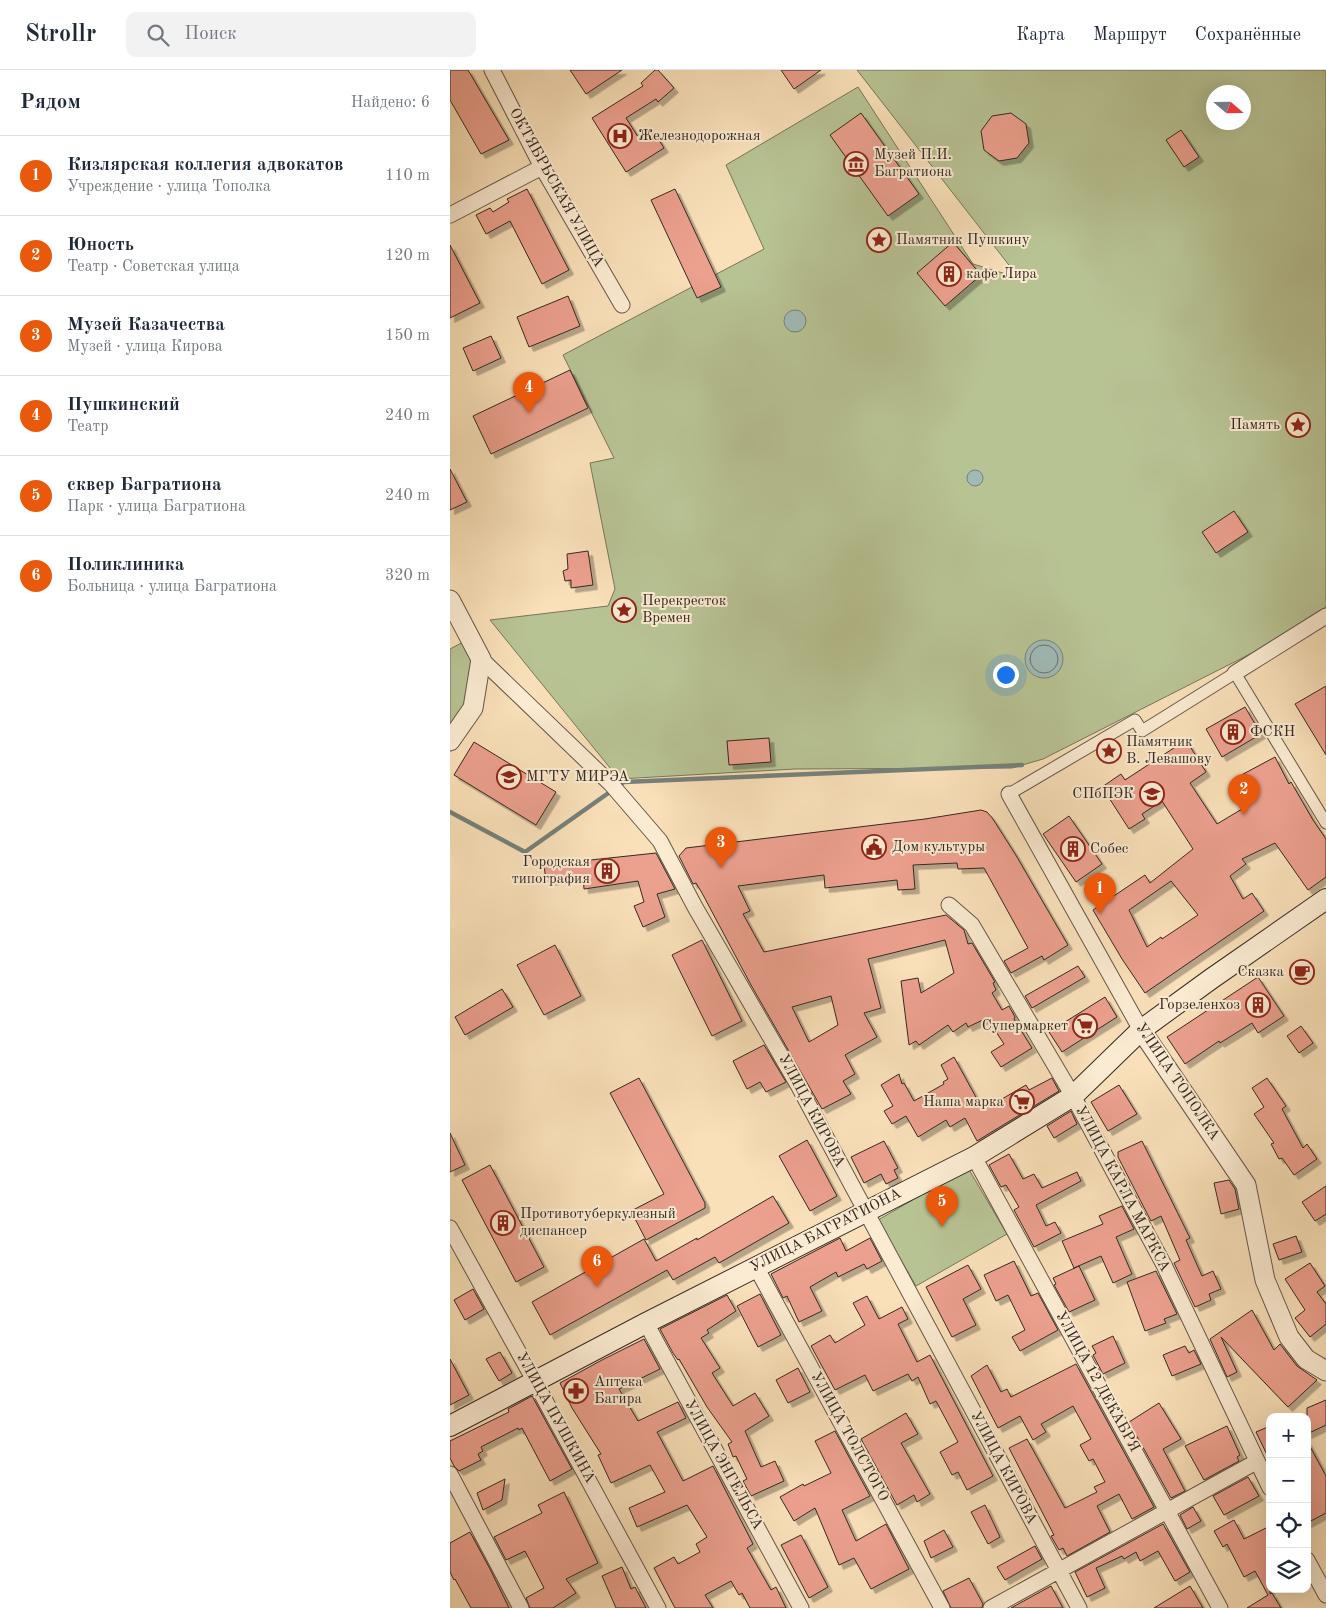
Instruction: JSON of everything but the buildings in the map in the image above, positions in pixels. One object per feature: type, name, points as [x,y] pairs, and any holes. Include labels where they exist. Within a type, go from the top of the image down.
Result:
[{"type":"main road","name":"УЛИЦА БАГРАТИОНА","points":[[450,1426],[866,1210],[974,1157],[1073,1096],[1141,1030],[1326,899]]},
{"type":"street","name":"ОКТЯБРЬСКАЯ УЛИЦА","points":[[492,70],[542,166],[622,305]]},
{"type":"street","points":[[450,215],[542,166]]},
{"type":"street","points":[[450,600],[482,659],[473,708],[450,740]]},
{"type":"street","points":[[1009,794],[1135,720],[1142,731],[1326,616]]},
{"type":"street","name":"УЛИЦА КИРОВА","points":[[482,659],[611,784],[660,841],[695,907],[798,1085],[1079,1608]]},
{"type":"street","points":[[1235,673],[1326,823]]},
{"type":"street","name":"УЛИЦА ТОПОЛКА","points":[[1009,794],[1141,1030],[1246,1185],[1265,1280],[1289,1338],[1306,1359],[1326,1371]]},
{"type":"street","name":"УЛИЦА КАРЛА МАРКСА","points":[[949,905],[972,925],[1073,1096],[1164,1265],[1266,1481]]},
{"type":"street","name":"УЛИЦА 12 ДЕКАБРЯ","points":[[974,1157],[1220,1608]]},
{"type":"street","name":"УЛИЦА ПУШКИНА","points":[[450,1228],[658,1608]]},
{"type":"street","name":"УЛИЦА ТОЛСТОГО","points":[[756,1267],[942,1608]]},
{"type":"street","name":"УЛИЦА ЭНГЕЛЬСА","points":[[646,1323],[801,1608]]},
{"type":"street","points":[[991,1608],[1256,1462]]},
{"type":"street","points":[[450,1474],[521,1608]]},
{"type":"street","points":[[1311,1567],[1326,1595]]},
{"type":"green space","points":[[857,70],[1326,70],[1326,607],[1256,651],[1043,759],[1012,768],[795,769],[619,779],[490,620],[608,606],[615,589],[590,463],[614,458],[563,355],[764,249],[726,165],[858,87],[973,264],[1019,278]]},
{"type":"green space","points":[[467,640],[478,661],[471,706],[450,741],[450,649]]},
{"type":"green space","points":[[968,1168],[1007,1234],[916,1286],[878,1220]]},
{"type":"water","points":[[795,310],[805,317],[806,321],[799,331],[795,332],[785,325],[784,321],[791,311]]},
{"type":"water","points":[[972,470],[978,470],[983,475],[981,484],[972,486],[967,481],[967,475]]},
{"type":"water","points":[[1044,640],[1051,641],[1057,646],[1062,652],[1062,666],[1057,672],[1051,677],[1044,678],[1037,677],[1031,672],[1026,666],[1025,659],[1026,652],[1031,646],[1037,641]]},
{"type":"waterway","points":[[450,812],[525,852],[624,782],[1022,765]]},
{"type":"place","name":"Железнодорожная","points":[[620,136]]},
{"type":"place","name":"Музей П.И. Багратиона","points":[[856,164]]},
{"type":"place","name":"Памятник Пушкину","points":[[879,240]]},
{"type":"place","name":"кафе Лира","points":[[949,274]]},
{"type":"place","name":"Пушкинский","points":[[529,413]]},
{"type":"place","name":"Память","points":[[1298,425]]},
{"type":"place","name":"Перекресток Времен","points":[[624,610]]},
{"type":"place","name":"ФСКН","points":[[1233,732]]},
{"type":"place","name":"Памятник В. Левашову","points":[[1109,751]]},
{"type":"place","name":"МГТУ МИРЭА","points":[[509,777]]},
{"type":"place","name":"СПбПЭК","points":[[1152,794]]},
{"type":"place","name":"Юность","points":[[1244,815]]},
{"type":"place","name":"Дом культуры","points":[[874,847]]},
{"type":"place","name":"Собес","points":[[1073,849]]},
{"type":"place","name":"Музей Казачества","points":[[721,868]]},
{"type":"place","name":"Городская типография","points":[[607,871]]},
{"type":"place","name":"Кизлярская коллегия адвокатов","points":[[1100,914]]},
{"type":"place","name":"Сказка","points":[[1302,972]]},
{"type":"place","name":"Горзеленхоз","points":[[1258,1005]]},
{"type":"place","name":"Супермаркет","points":[[1085,1026]]},
{"type":"place","name":"Наша марка","points":[[1022,1102]]},
{"type":"place","name":"Противотуберкулезный диспансер","points":[[503,1223]]},
{"type":"place","name":"сквер Багратиона","points":[[942,1227]]},
{"type":"place","name":"Поликлиника","points":[[597,1287]]},
{"type":"place","name":"Аптека Багира","points":[[576,1391]]}]
